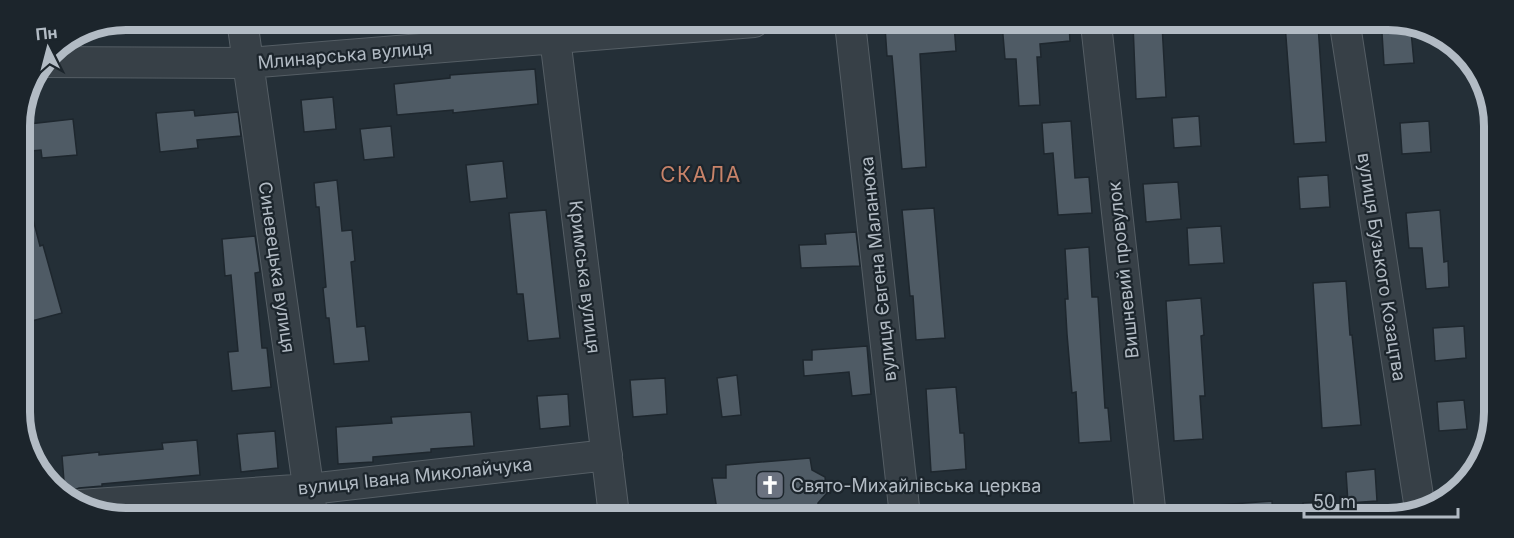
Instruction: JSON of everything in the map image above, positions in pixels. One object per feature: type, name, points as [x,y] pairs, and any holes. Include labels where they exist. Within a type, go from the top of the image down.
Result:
[{"type":"street","name":"Синевецька вулиця","points":[[243,30],[311,501]]},
{"type":"street","name":"Млинарська вулиця","points":[[78,62],[248,63],[654,30]]},
{"type":"street","name":"вулиця Євгена Маланюка","points":[[851,30],[904,508]]},
{"type":"street","name":"Вишневий провулок","points":[[1097,30],[1150,508]]},
{"type":"street","name":"вулиця Бузького Козацтва","points":[[1346,30],[1419,503]]},
{"type":"street","name":"Кримська вулиця","points":[[555,38],[613,508]]},
{"type":"street","name":"вулиця Івана Миколайчука","points":[[100,505],[311,501],[607,455]]},
{"type":"building","points":[[885,30],[954,30],[956,51],[920,54],[926,167],[902,169],[892,56],[887,56]]},
{"type":"building","points":[[1003,30],[1069,30],[1070,41],[1040,44],[1041,57],[1037,57],[1040,105],[1019,106],[1016,59],[1005,59]]},
{"type":"building","points":[[1133,30],[1162,30],[1166,97],[1136,99]]},
{"type":"building","points":[[1285,30],[1318,30],[1326,142],[1294,144]]},
{"type":"building","points":[[1382,33],[1411,33],[1414,63],[1384,65]]},
{"type":"building","points":[[535,69],[538,104],[453,113],[453,110],[397,115],[394,84],[450,78],[450,75]]},
{"type":"building","points":[[333,97],[336,129],[304,132],[301,100]]},
{"type":"building","points":[[194,110],[195,116],[238,112],[241,136],[197,140],[198,148],[160,152],[156,113]]},
{"type":"building","points":[[1199,116],[1201,146],[1174,148],[1172,118]]},
{"type":"building","points":[[73,119],[77,155],[42,158],[41,150],[30,151],[30,124]]},
{"type":"building","points":[[1071,121],[1075,178],[1089,177],[1092,213],[1058,215],[1053,153],[1044,154],[1042,123]]},
{"type":"building","points":[[1429,121],[1431,152],[1402,154],[1400,123]]},
{"type":"building","points":[[391,126],[394,157],[364,160],[360,129]]},
{"type":"building","points":[[503,161],[507,198],[470,202],[466,165]]},
{"type":"building","points":[[1328,175],[1330,207],[1300,209],[1298,177]]},
{"type":"building","points":[[337,180],[342,231],[352,230],[355,261],[351,262],[357,327],[365,326],[369,361],[334,364],[329,318],[326,318],[323,288],[326,287],[319,207],[316,207],[314,183]]},
{"type":"building","points":[[1178,182],[1181,219],[1146,222],[1143,184]]},
{"type":"building","points":[[30,207],[40,246],[43,245],[62,313],[30,321]]},
{"type":"building","points":[[934,208],[945,338],[916,340],[902,210]]},
{"type":"building","points":[[546,210],[560,338],[528,341],[523,294],[517,294],[509,213]]},
{"type":"building","points":[[1440,210],[1444,262],[1448,261],[1449,287],[1426,289],[1422,248],[1409,248],[1406,213]]},
{"type":"building","points":[[1221,226],[1224,263],[1189,265],[1187,228]]},
{"type":"building","points":[[856,232],[860,266],[801,268],[799,245],[826,244],[825,234]]},
{"type":"building","points":[[255,236],[260,272],[255,273],[262,348],[267,348],[271,387],[232,391],[228,352],[238,351],[231,275],[225,276],[222,239]]},
{"type":"building","points":[[1089,247],[1092,297],[1098,297],[1105,408],[1108,408],[1111,441],[1079,443],[1076,392],[1072,393],[1067,334],[1065,299],[1068,299],[1065,249]]},
{"type":"building","points":[[1346,281],[1361,425],[1322,428],[1313,283]]},
{"type":"building","points":[[1201,298],[1205,396],[1200,396],[1203,439],[1174,441],[1166,301]]},
{"type":"building","points":[[1464,326],[1466,358],[1435,361],[1433,328]]},
{"type":"building","points":[[867,346],[871,394],[852,396],[849,372],[804,376],[803,360],[812,360],[812,350]]},
{"type":"building","points":[[737,375],[741,415],[722,417],[717,378]]},
{"type":"building","points":[[665,378],[667,414],[633,417],[630,380]]},
{"type":"building","points":[[956,387],[960,433],[964,433],[966,469],[931,472],[926,389]]},
{"type":"building","points":[[568,394],[570,426],[540,429],[537,396]]},
{"type":"building","points":[[1464,400],[1467,429],[1439,431],[1437,402]]},
{"type":"building","points":[[471,412],[474,446],[431,449],[431,452],[373,457],[373,462],[338,464],[336,427],[392,423],[391,417]]},
{"type":"building","points":[[275,431],[278,468],[241,472],[237,434]]},
{"type":"building","points":[[197,440],[200,475],[102,484],[102,486],[79,488],[72,491],[64,486],[62,456],[163,449],[162,443]]},
{"type":"building","name":"Свято-Михайлівська церква","points":[[810,458],[812,470],[825,477],[827,493],[818,503],[818,508],[717,508],[712,478],[726,478],[726,465]]},
{"type":"building","points":[[1375,469],[1377,501],[1348,503],[1346,472]]},
{"type":"building","points":[[1272,501],[1272,508],[1219,508],[1219,505]]},
{"type":"building","points":[[1332,501],[1333,508],[1304,508],[1303,503]]},
{"type":"place","name":"Свято-Михайлівська церква","points":[[770,485]]},
{"type":"district","name":"СКАЛА","points":[[701,174]]}]
